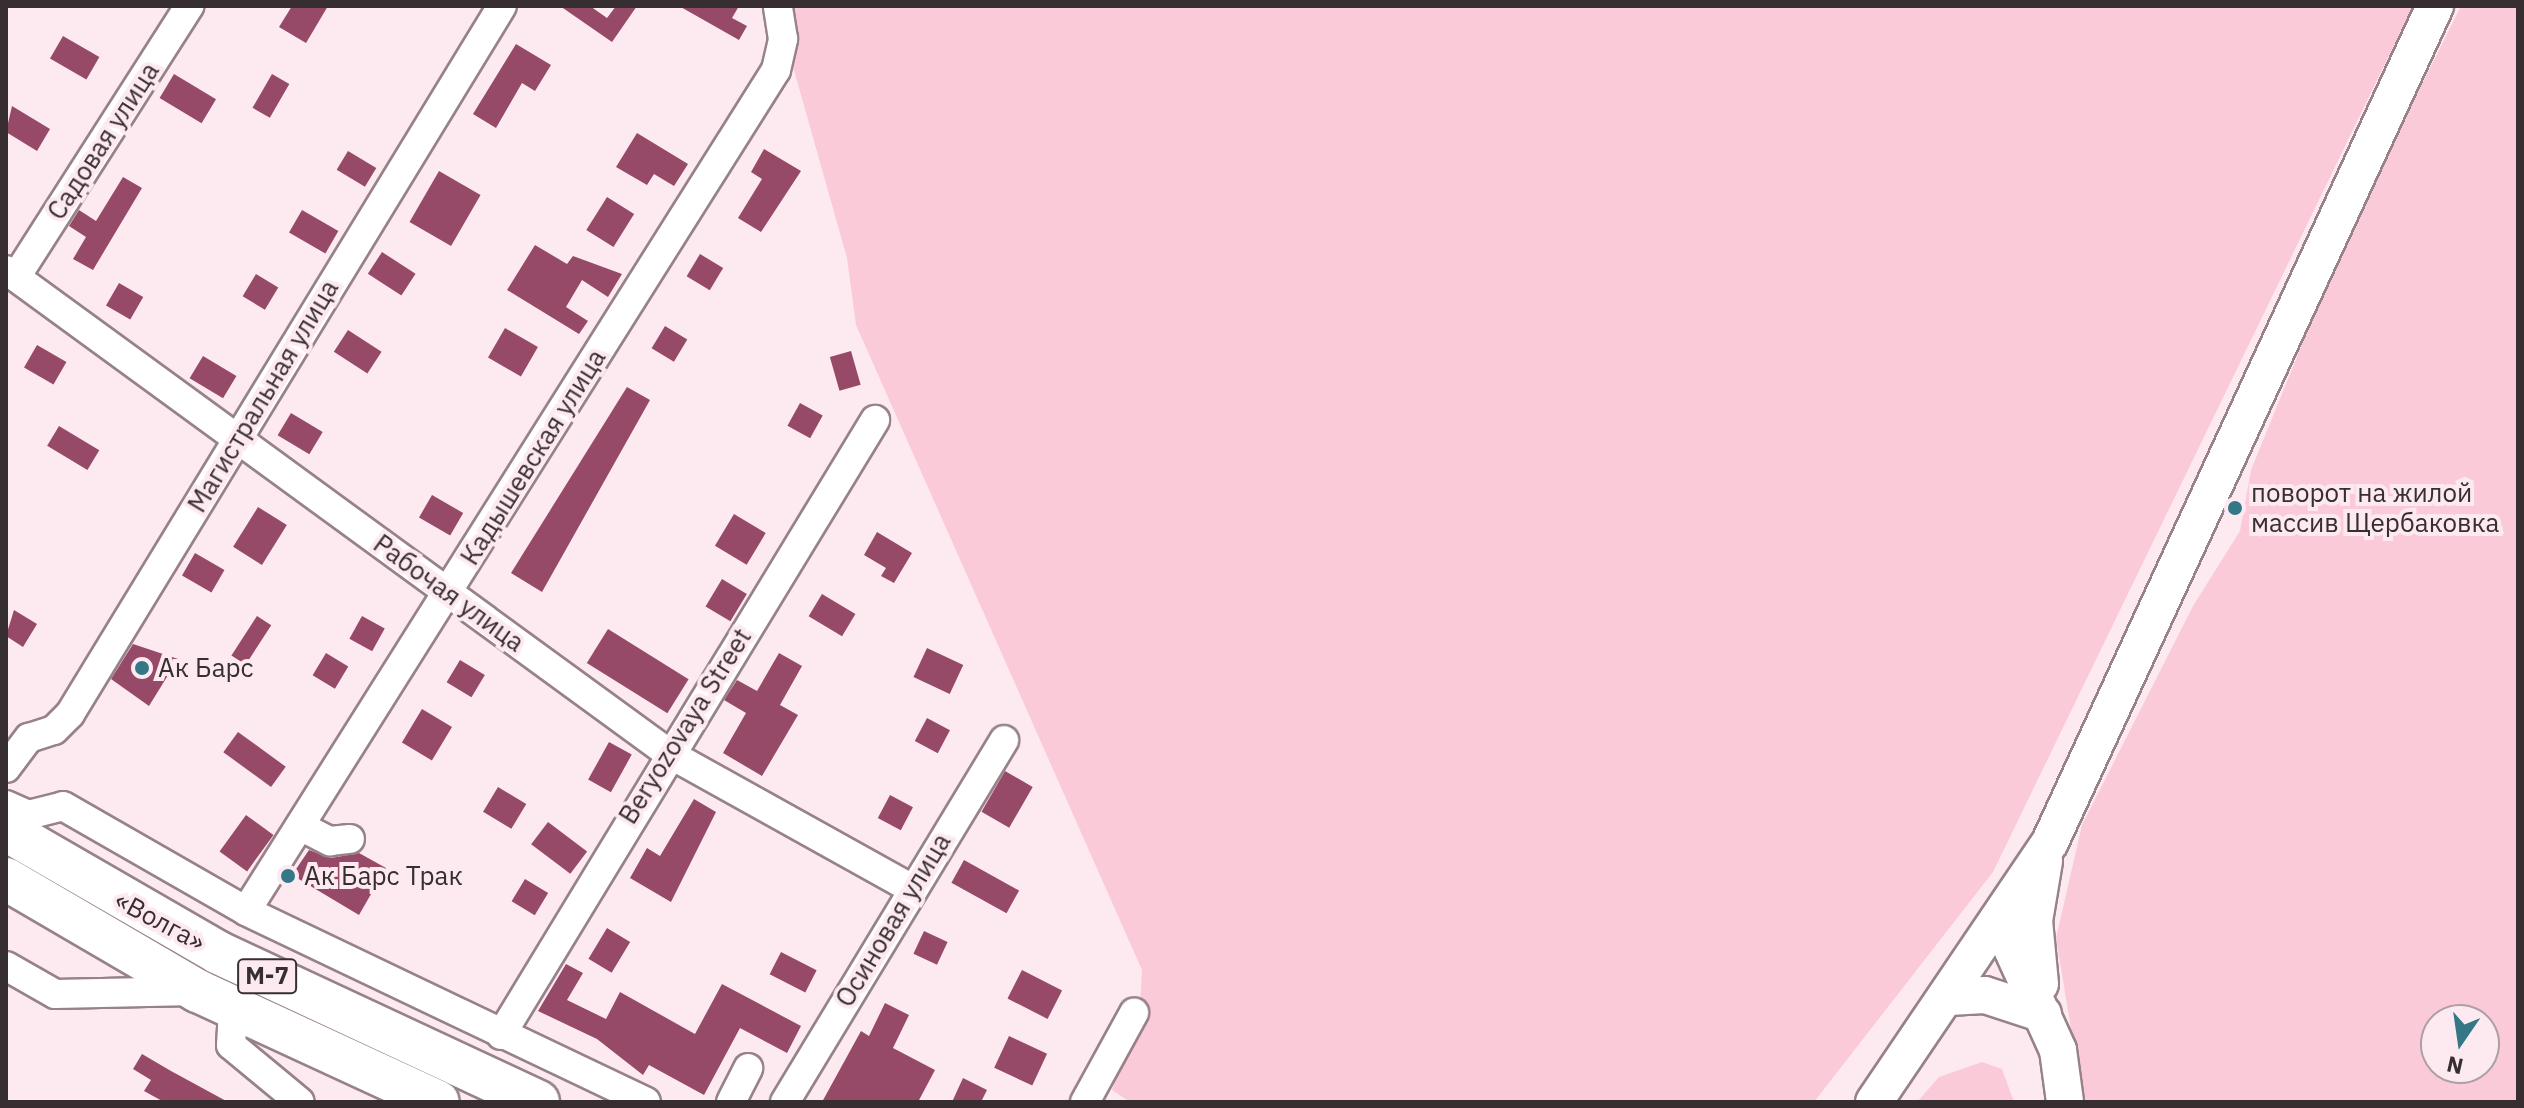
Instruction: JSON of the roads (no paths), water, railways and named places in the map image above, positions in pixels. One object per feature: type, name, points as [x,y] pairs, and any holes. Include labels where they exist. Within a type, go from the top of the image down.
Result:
[{"type":"highway","name":"«Волга»","points":[[6,830],[219,953],[538,1102]]},
{"type":"highway","name":"«Волга»","points":[[6,879],[215,1000],[438,1102]]},
{"type":"main road","points":[[1874,1102],[1949,997],[2050,842],[2435,6]]},
{"type":"main road","points":[[2050,842],[2034,921],[2043,1014],[2065,1102]]},
{"type":"main road","points":[[1999,920],[2043,1014]]},
{"type":"main road","points":[[1949,997],[1985,995],[2043,1014]]},
{"type":"street","name":"Садовая улица","points":[[11,273],[189,6]]},
{"type":"street","name":"Магистральная улица","points":[[6,768],[29,738],[54,730],[70,714],[502,6]]},
{"type":"street","name":"Кадышевская улица","points":[[246,911],[776,70],[783,39],[778,6]]},
{"type":"street","name":"Рабочая улица","points":[[11,273],[234,442],[449,592],[668,753],[911,888]]},
{"type":"street","name":"Beryozovaya Street","points":[[501,1035],[668,753],[875,420]]},
{"type":"street","name":"Осиновая улица","points":[[785,1102],[911,888],[1004,740]]},
{"type":"street","points":[[6,805],[28,815],[63,806],[246,911],[646,1102]]},
{"type":"street","points":[[300,826],[330,841],[350,839]]},
{"type":"street","points":[[6,966],[55,994],[215,1000],[236,1052],[300,1102]]},
{"type":"street","points":[[1085,1102],[1134,1013]]},
{"type":"street","points":[[731,1102],[748,1068]]},
{"type":"place","name":"поворот на жилой массив Щербаковка","points":[[2235,508]]},
{"type":"place","name":"Ак Барс","points":[[142,668]]},
{"type":"place","name":"Ак Барс Трак","points":[[288,876]]}]
